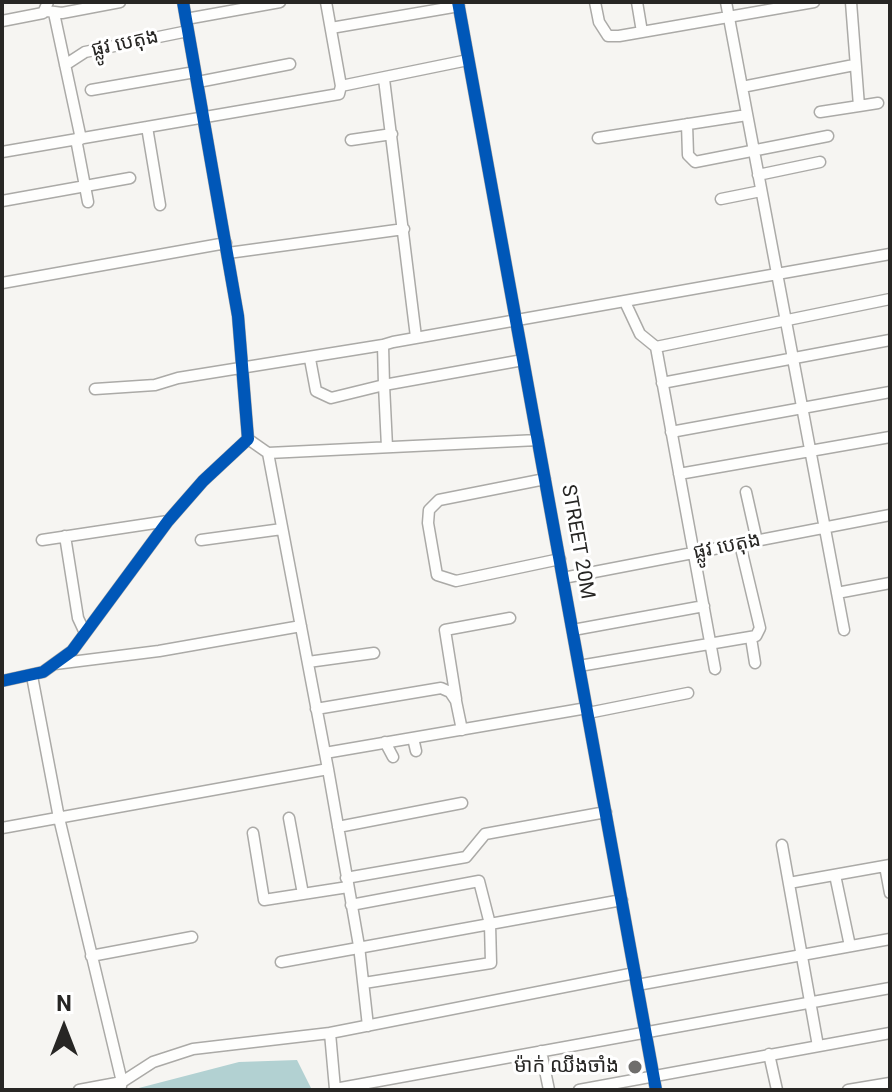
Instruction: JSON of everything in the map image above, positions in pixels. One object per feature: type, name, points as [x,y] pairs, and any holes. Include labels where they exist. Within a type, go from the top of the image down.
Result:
[{"type":"street","points":[[2,21],[49,9],[120,2]]},
{"type":"street","points":[[183,2],[227,248],[244,369],[248,439]]},
{"type":"street","points":[[186,19],[280,2]]},
{"type":"street","points":[[2,152],[339,94],[341,86],[326,2]]},
{"type":"street","points":[[595,2],[599,22],[608,36],[729,19],[814,2]]},
{"type":"street","points":[[637,2],[642,32]]},
{"type":"street","points":[[726,2],[844,630]]},
{"type":"street","points":[[851,2],[859,106]]},
{"type":"street","points":[[331,28],[458,4]]},
{"type":"street","name":"STREET 20M","points":[[458,4],[656,1090]]},
{"type":"street","points":[[49,9],[65,65],[88,202]]},
{"type":"street","name":"ផ្លូវ បេតុង","points":[[65,65],[85,52],[188,31]]},
{"type":"street","points":[[341,86],[468,60]]},
{"type":"street","points":[[91,90],[290,64]]},
{"type":"street","points":[[742,87],[854,65]]},
{"type":"street","points":[[384,79],[416,337]]},
{"type":"street","points":[[820,112],[878,103]]},
{"type":"street","points":[[598,138],[747,115]]},
{"type":"street","points":[[687,124],[691,160],[700,162],[828,136]]},
{"type":"street","points":[[147,127],[160,205]]},
{"type":"street","points":[[351,140],[392,134]]},
{"type":"street","points":[[758,175],[820,162]]},
{"type":"street","points":[[2,201],[130,178]]},
{"type":"street","points":[[721,199],[761,191]]},
{"type":"street","points":[[2,283],[227,248],[404,229]]},
{"type":"street","points":[[95,389],[155,385],[178,378],[310,359],[416,337],[516,322],[890,254]]},
{"type":"street","points":[[625,302],[632,323],[647,343],[656,347],[890,299]]},
{"type":"street","points":[[662,383],[890,340]]},
{"type":"street","points":[[383,345],[387,447]]},
{"type":"street","points":[[656,347],[715,669]]},
{"type":"street","points":[[310,359],[316,391],[323,396],[523,360]]},
{"type":"street","points":[[671,432],[890,392]]},
{"type":"street","points":[[679,474],[890,437]]},
{"type":"street","points":[[248,439],[268,453],[538,440]]},
{"type":"street","points":[[2,681],[32,676],[72,651],[168,521],[203,481],[248,439]]},
{"type":"street","points":[[268,453],[359,946],[368,1026]]},
{"type":"street","points":[[545,479],[439,500],[429,510],[428,523],[437,575],[456,581],[560,559]]},
{"type":"street","points":[[746,492],[757,541]]},
{"type":"street","name":"ផ្លូវ បេតុង","points":[[563,578],[890,515]]},
{"type":"street","points":[[42,540],[168,521]]},
{"type":"street","points":[[201,540],[282,529]]},
{"type":"street","points":[[65,536],[78,618],[85,633]]},
{"type":"street","points":[[579,666],[751,638],[760,628],[740,544]]},
{"type":"street","points":[[837,593],[890,583]]},
{"type":"street","points":[[573,630],[704,606]]},
{"type":"street","points":[[462,730],[445,630],[510,618]]},
{"type":"street","points":[[55,664],[159,651],[301,626]]},
{"type":"street","points":[[751,638],[755,663]]},
{"type":"street","points":[[308,662],[374,653]]},
{"type":"street","points":[[32,676],[59,818],[121,1086]]},
{"type":"street","points":[[316,709],[425,688],[450,692],[456,701]]},
{"type":"street","points":[[325,753],[688,693]]},
{"type":"street","points":[[413,738],[416,751]]},
{"type":"street","points":[[385,742],[393,757]]},
{"type":"street","points":[[2,828],[328,769]]},
{"type":"street","points":[[338,827],[462,803]]},
{"type":"street","points":[[253,833],[264,900],[466,857],[485,834],[606,812]]},
{"type":"street","points":[[289,818],[303,894]]},
{"type":"street","points":[[782,845],[818,1046]]},
{"type":"street","points":[[789,883],[887,866],[890,893]]},
{"type":"street","points":[[835,875],[850,946]]},
{"type":"street","points":[[351,905],[479,881],[490,924],[491,963],[364,983]]},
{"type":"street","points":[[281,962],[622,900]]},
{"type":"street","points":[[91,956],[192,937]]},
{"type":"street","points":[[637,985],[890,939]]},
{"type":"street","points":[[79,1090],[121,1086],[153,1062],[193,1049],[330,1033],[635,973]]},
{"type":"street","points":[[330,1033],[334,1090],[890,988]]},
{"type":"street","points":[[579,1090],[890,1033]]},
{"type":"street","points":[[541,1051],[549,1090]]},
{"type":"street","points":[[769,1054],[777,1090]]},
{"type":"street","points":[[848,1090],[890,1083]]},
{"type":"water","points":[[297,1060],[312,1090],[135,1089],[239,1062]]},
{"type":"cycle path","points":[[2,681],[43,672],[72,651],[168,521],[203,481],[248,439],[238,316],[183,2]]},
{"type":"cycle path","points":[[458,2],[656,1090]]},
{"type":"place","name":"ម៉ាក់ ឈីងចាំង","points":[[635,1067]]}]
